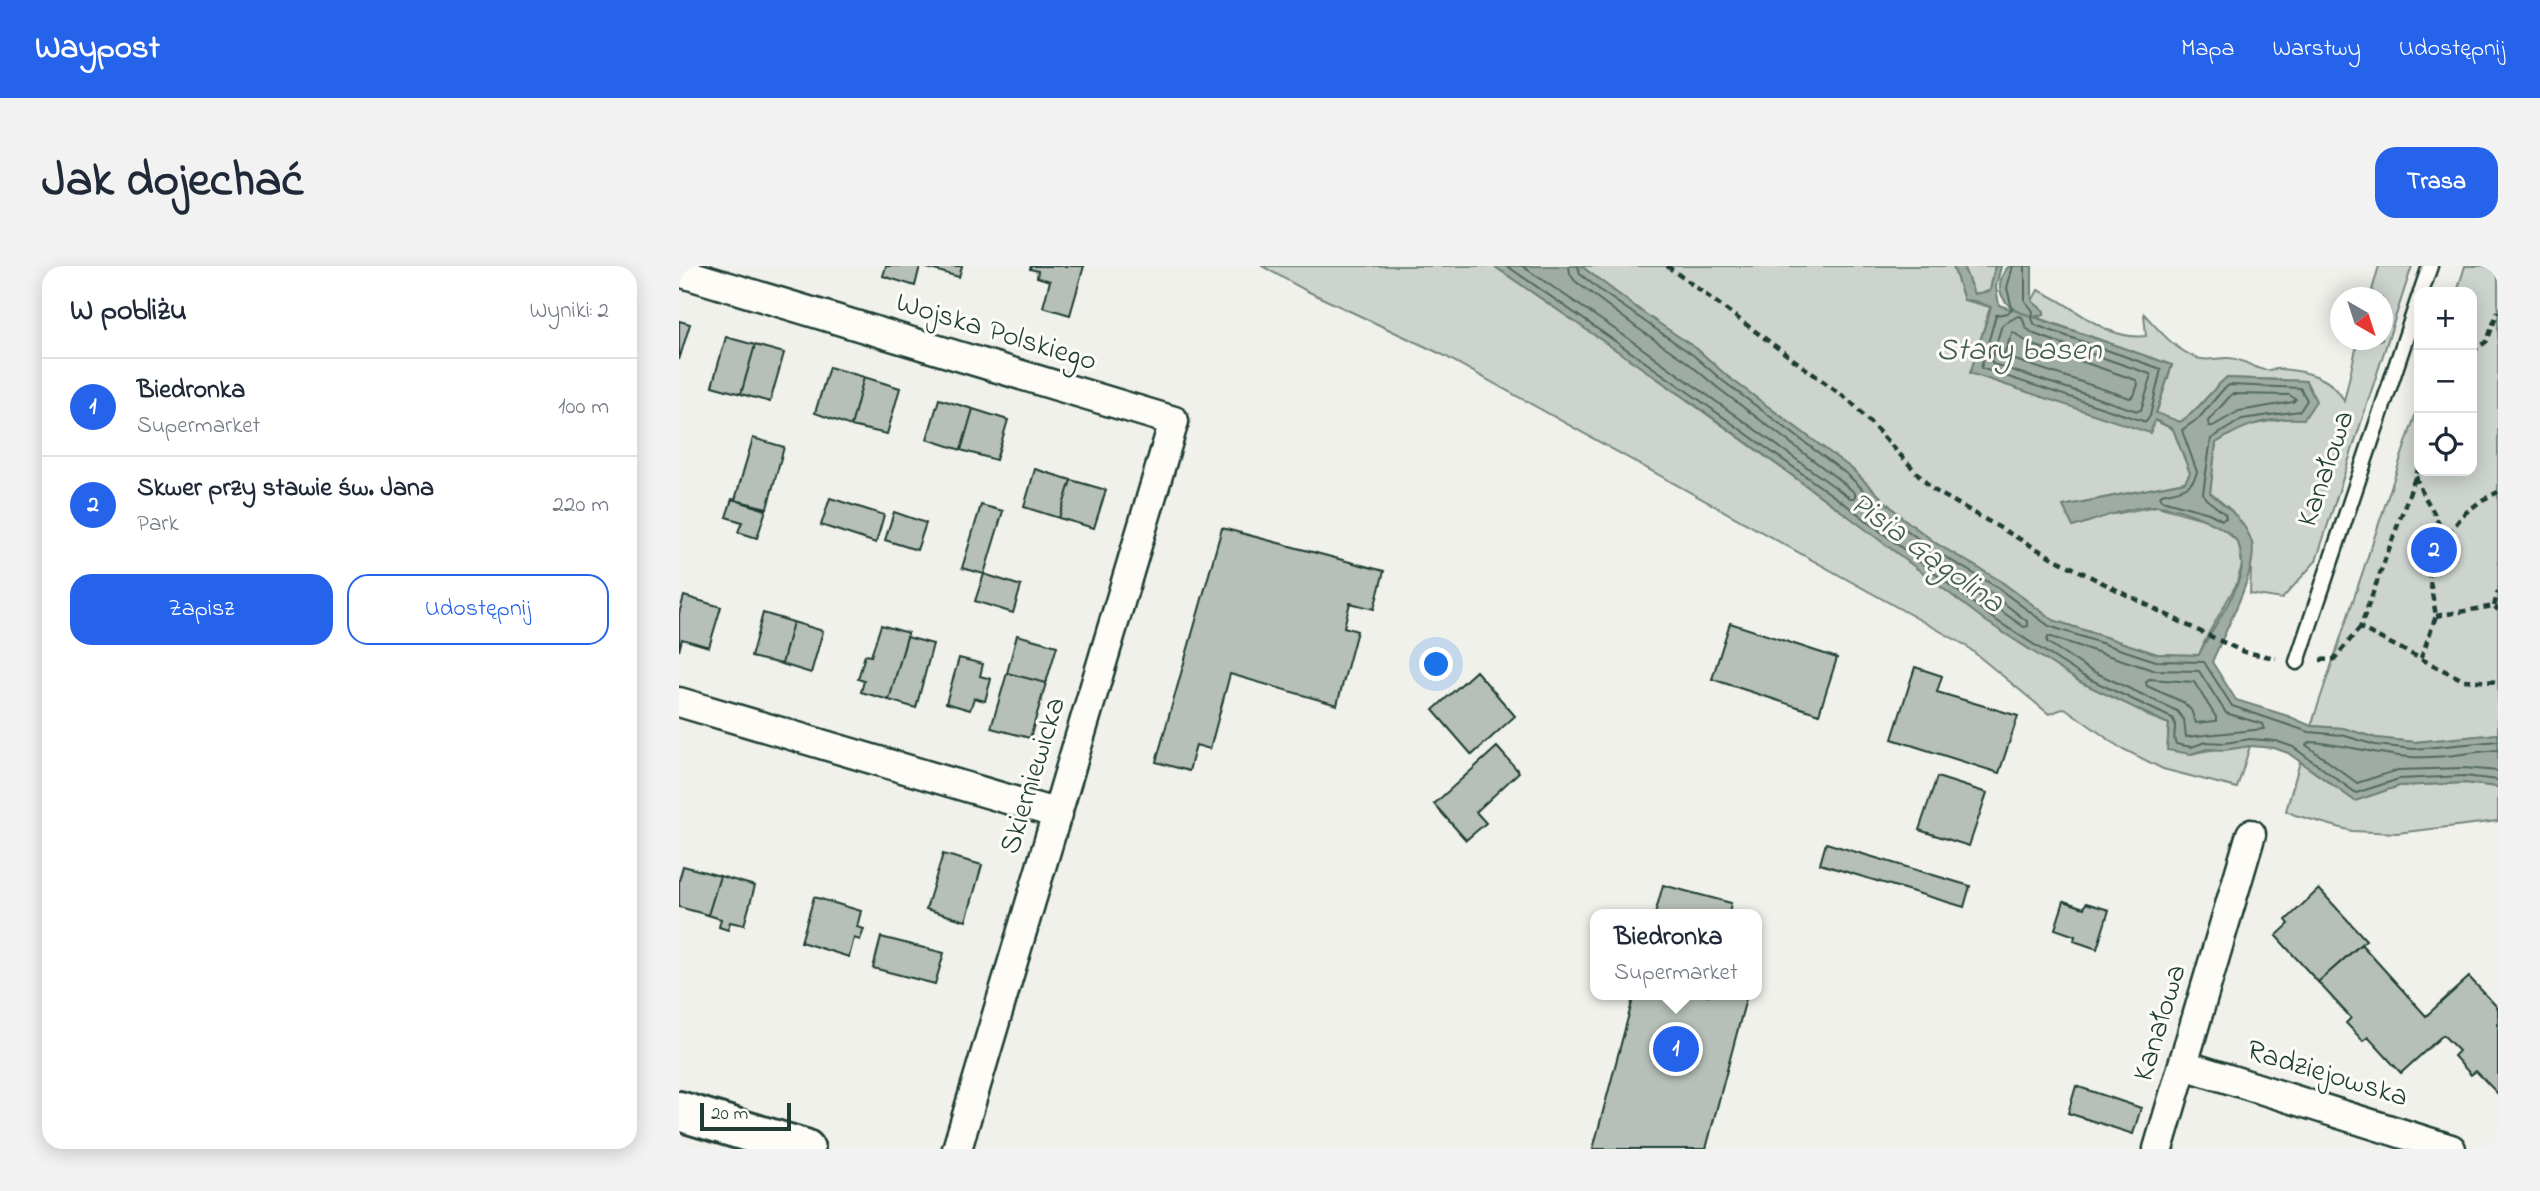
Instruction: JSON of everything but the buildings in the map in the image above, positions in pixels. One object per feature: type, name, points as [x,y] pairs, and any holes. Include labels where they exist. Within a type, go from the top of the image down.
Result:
[{"type":"street","name":"Wojska Polskiego","points":[[679,272],[1174,421]]},
{"type":"street","name":"Skierniewicka","points":[[957,1149],[1174,421]]},
{"type":"street","points":[[679,702],[1058,814]]},
{"type":"street","name":"Kanałowa","points":[[2158,1149],[2251,834]]},
{"type":"street","name":"Radziejowska","points":[[2184,1065],[2451,1149]]},
{"type":"street","points":[[679,1111],[805,1149]]},
{"type":"lane","points":[[2423,287],[2430,266]]},
{"type":"lane","name":"Kanałowa","points":[[2297,662],[2414,313]]},
{"type":"path","points":[[1667,266],[1851,402],[1932,489],[2051,557],[2244,652],[2297,662],[2334,659],[2360,628],[2416,476]]},
{"type":"path","points":[[2475,350],[2487,341],[2498,310]]},
{"type":"path","points":[[2416,476],[2424,498],[2440,524],[2441,543]]},
{"type":"path","points":[[2421,658],[2436,616],[2429,576],[2441,543],[2464,514],[2498,492]]},
{"type":"path","points":[[2436,616],[2496,608],[2498,592]]},
{"type":"path","points":[[2360,628],[2463,680],[2497,681]]},
{"type":"shaded area","points":[[1262,266],[1494,266],[1623,354],[1848,516],[2148,716],[2169,724],[2168,734],[2191,754],[2250,746],[2237,788],[2163,769],[2119,747],[2065,708],[2049,714],[1965,645],[1441,354],[1307,291]]},
{"type":"shaded area","points":[[1581,266],[1953,266],[1964,300],[1990,307],[1971,373],[2150,432],[2154,420],[2173,429],[2190,473],[2185,482],[2063,506],[2115,514],[2157,506],[2207,520],[2221,527],[2239,543],[2242,565],[2236,585],[2199,655],[2157,654],[2053,620],[1999,580],[1937,544],[1900,516],[1852,469],[1727,376],[1697,349]]},
{"type":"shaded area","points":[[1963,266],[1995,266],[1990,291],[1974,294]]},
{"type":"shaded area","points":[[2379,266],[2412,266],[2393,324],[2393,287],[2373,287]]},
{"type":"shaded area","points":[[2465,266],[2498,266],[2498,734],[2415,742],[2376,738],[2343,728],[2311,726],[2414,419],[2414,476],[2477,476],[2477,287],[2459,287]]},
{"type":"shaded area","points":[[2038,290],[2103,327],[2131,336],[2146,336],[2144,314],[2175,345],[2197,358],[2234,358],[2261,369],[2300,371],[2326,381],[2344,401],[2356,350],[2385,350],[2316,561],[2282,599],[2250,594],[2252,544],[2232,511],[2210,493],[2216,443],[2244,426],[2288,418],[2304,418],[2306,381],[2226,378],[2180,422],[2156,414],[2172,365],[2036,317],[2044,315],[2032,301]]},
{"type":"shaded area","points":[[2300,762],[2355,801],[2399,786],[2465,783],[2498,787],[2498,821],[2397,833],[2352,831],[2295,815],[2286,811]]},
{"type":"water","name":"Pisia Gągolina","points":[[1494,266],[1581,266],[1697,349],[1727,376],[1852,469],[1900,516],[1937,544],[1999,580],[2053,620],[2157,654],[2199,655],[2237,586],[2242,563],[2238,543],[2212,523],[2188,513],[2156,506],[2137,508],[2073,527],[2063,506],[2185,482],[2190,473],[2173,429],[2155,420],[2150,433],[1970,373],[1991,307],[1964,300],[1953,266],[1963,266],[1974,294],[1990,291],[1995,266],[2001,266],[1996,287],[1999,305],[2172,365],[2156,413],[2180,422],[2226,378],[2306,381],[2316,401],[2304,419],[2258,423],[2216,443],[2210,493],[2245,527],[2252,543],[2253,554],[2245,585],[2212,662],[2236,700],[2311,726],[2343,728],[2376,738],[2415,742],[2498,734],[2498,787],[2465,783],[2399,786],[2355,801],[2288,753],[2274,748],[2250,746],[2225,750],[2207,749],[2191,754],[2167,750],[2169,724],[2080,682],[1987,622],[1848,516],[1687,399]]},
{"type":"water","name":"Stary basen","points":[[2009,266],[2032,266],[2032,301],[2044,311],[2044,315],[2023,314],[2001,295],[2002,276]]},
{"type":"place","name":"Skwer przy stawie św. Jana","points":[[2434,550]]},
{"type":"place","name":"Biedronka","points":[[1676,1049]]}]
